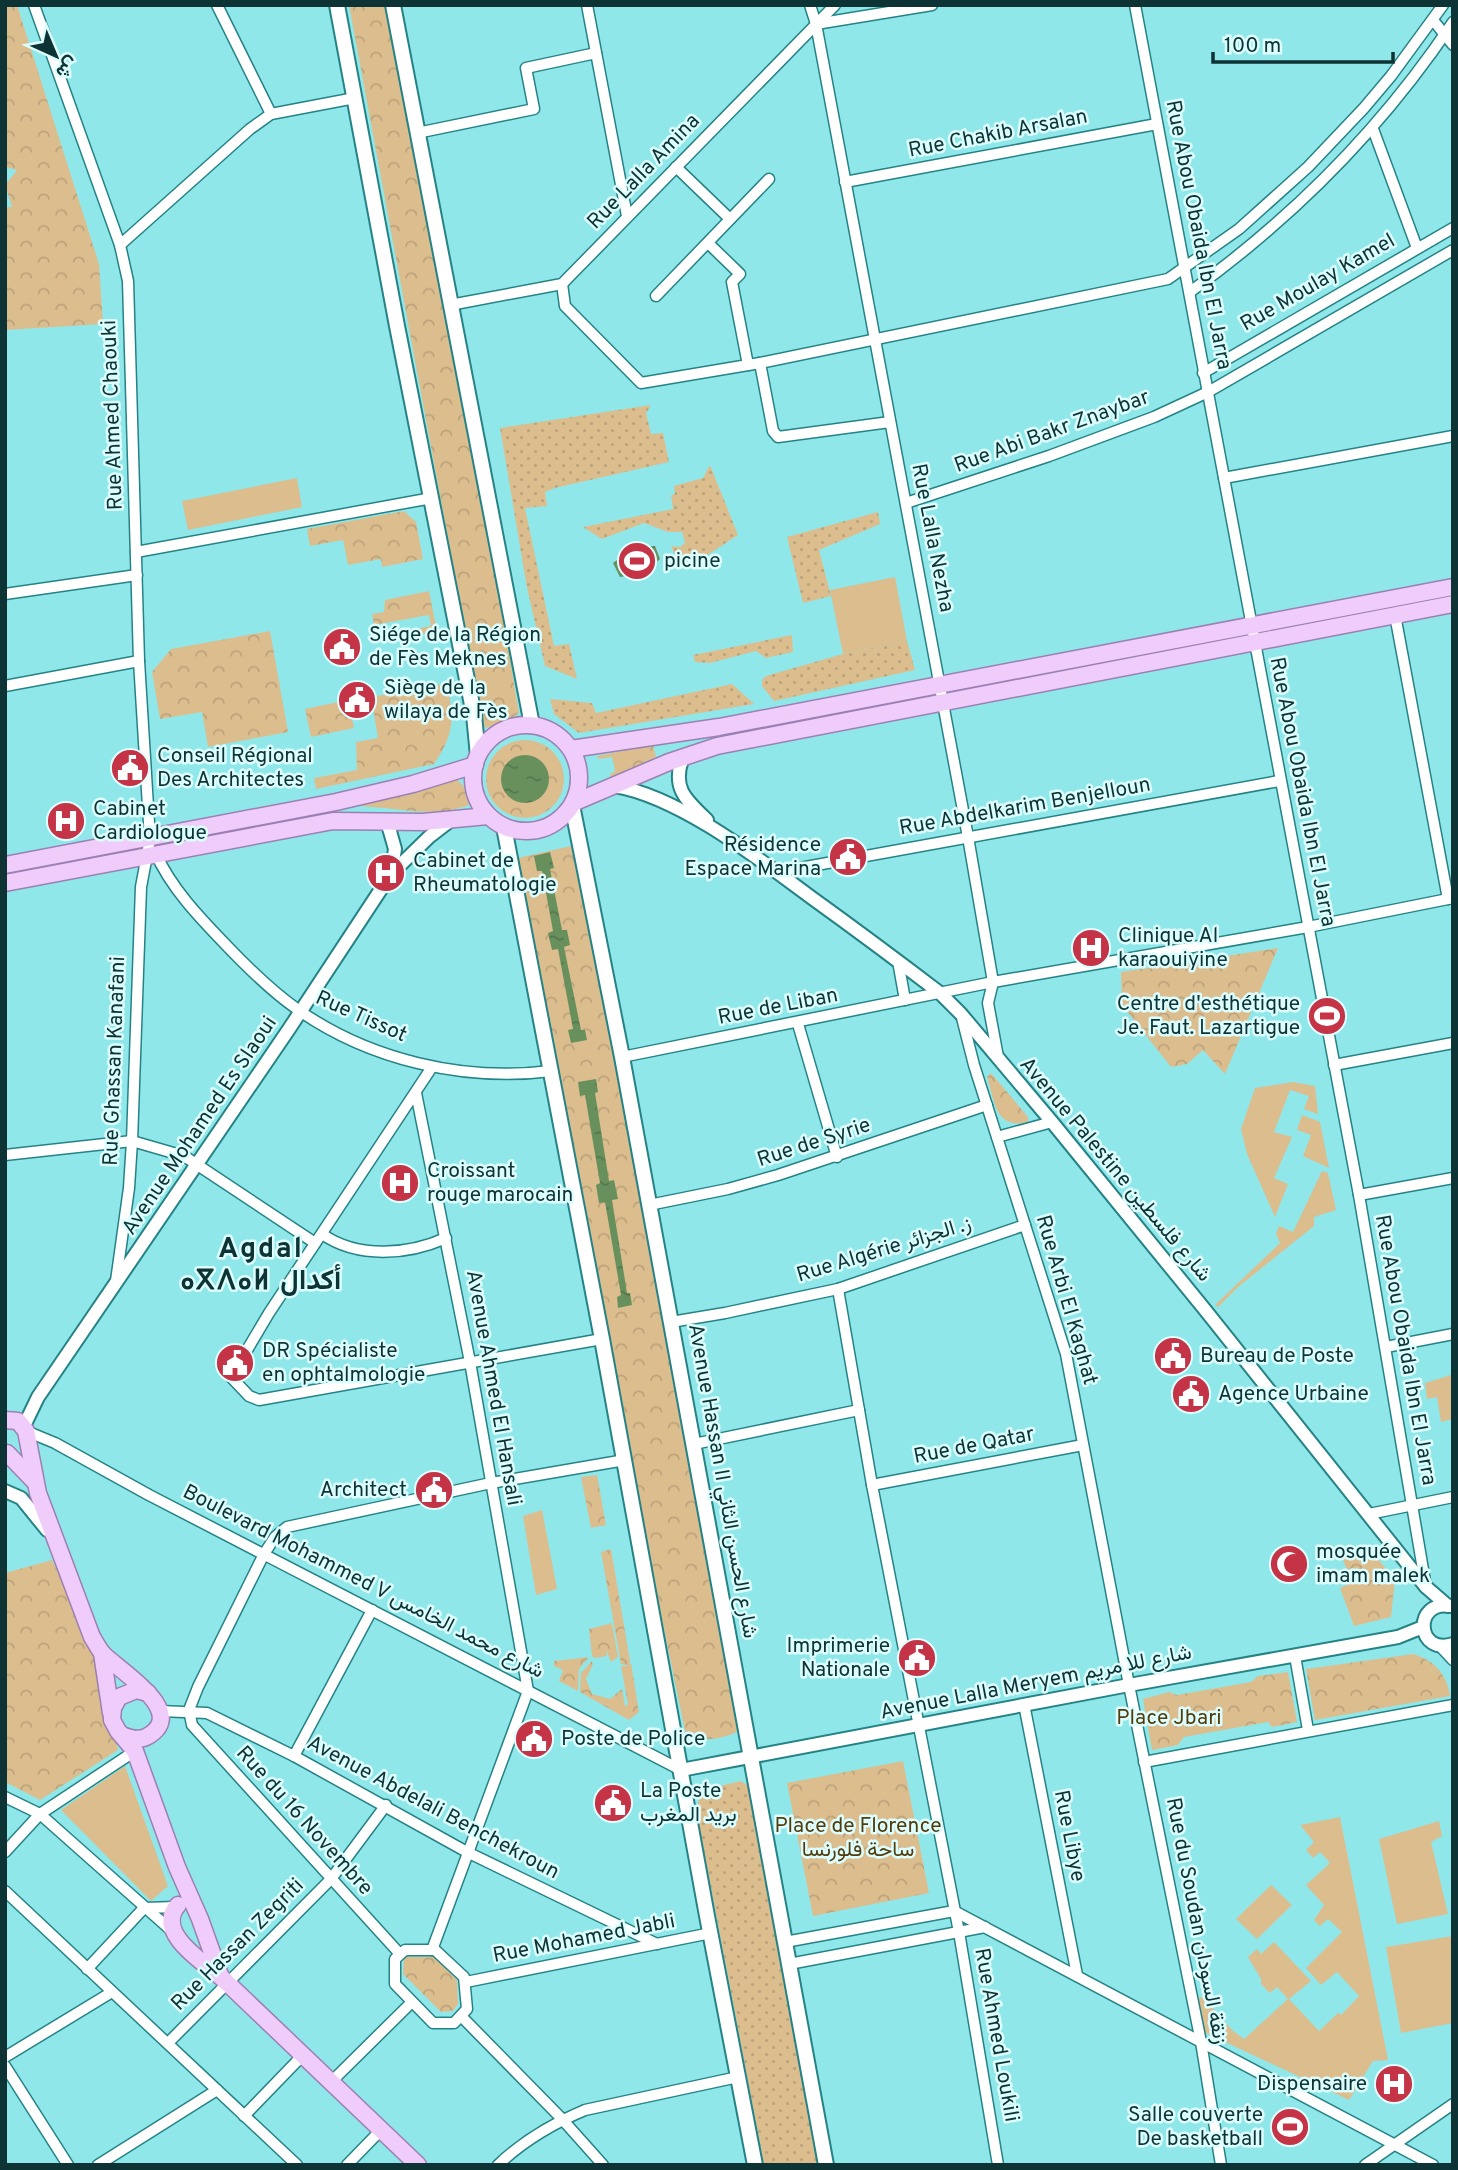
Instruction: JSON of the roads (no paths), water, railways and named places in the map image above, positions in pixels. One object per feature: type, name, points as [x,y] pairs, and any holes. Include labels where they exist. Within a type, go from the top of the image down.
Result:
[{"type":"main road","points":[[5,865],[336,802],[445,775],[476,761],[487,742],[500,732],[516,726],[532,725],[554,733],[571,749],[579,772],[579,788],[573,804],[559,820],[542,829],[523,831],[504,827],[488,816],[475,792],[476,761],[474,715],[337,5]]},
{"type":"main road","points":[[393,5],[532,725]]},
{"type":"main road","points":[[573,804],[683,757],[717,746],[942,692],[1251,625],[1453,587]]},
{"type":"main road","points":[[571,749],[681,734],[1254,642],[1453,604]]},
{"type":"main road","name":"Avenue Hassan II شارع الحسن الثاني","points":[[573,804],[827,2165]]},
{"type":"main road","points":[[5,883],[333,821],[451,820],[488,816]]},
{"type":"main road","points":[[504,827],[625,1460],[710,1933],[755,2165]]},
{"type":"main road","points":[[6,1453],[19,1451],[16,1424]]},
{"type":"main road","points":[[16,1424],[84,1617],[102,1653],[114,1726],[138,1745],[177,1867],[224,1980]]},
{"type":"main road","points":[[6,1453],[34,1480]]},
{"type":"main road","points":[[102,1653],[156,1700],[160,1711],[156,1729],[138,1745]]},
{"type":"main road","points":[[112,1714],[115,1702],[124,1693],[136,1690],[148,1693]]},
{"type":"main road","points":[[177,1867],[177,1906],[172,1916],[175,1934],[186,1949],[224,1980],[418,2165]]},
{"type":"main road","points":[[177,1906],[188,1905],[196,1911]]},
{"type":"main road","points":[[197,1956],[206,1953],[209,1945]]},
{"type":"street","name":"Rue Ahmed Chaouki","points":[[34,5],[120,245],[128,281],[139,661],[150,839]]},
{"type":"street","points":[[217,5],[271,114]]},
{"type":"street","points":[[587,5],[628,216]]},
{"type":"street","name":"Rue Lalla Nezha","points":[[810,5],[816,24],[968,837],[993,982],[988,1003],[999,1060]]},
{"type":"street","name":"Rue Lalla Amina","points":[[562,284],[835,5]]},
{"type":"street","points":[[816,24],[932,5]]},
{"type":"street","name":"Rue Abou Obaida Ibn El Jarra","points":[[1135,5],[1359,1195],[1426,1587]]},
{"type":"street","points":[[450,305],[562,284],[565,306],[641,383],[754,364],[1168,279],[1239,229],[1308,167],[1364,108],[1443,5]]},
{"type":"street","points":[[1433,20],[1453,45]]},
{"type":"street","points":[[1190,292],[1243,253],[1295,208],[1373,129],[1453,22]]},
{"type":"street","points":[[417,133],[534,109],[526,68],[596,53]]},
{"type":"street","points":[[120,245],[250,129],[271,114],[355,98]]},
{"type":"street","name":"Rue Chakib Arsalan","points":[[845,182],[1157,124]]},
{"type":"street","points":[[1373,129],[1418,248]]},
{"type":"street","points":[[676,166],[730,219]]},
{"type":"street","points":[[656,296],[769,179]]},
{"type":"street","name":"Rue Moulay Kamel","points":[[1203,373],[1453,228]]},
{"type":"street","points":[[708,243],[740,274],[732,282],[773,431],[778,437],[890,422]]},
{"type":"street","name":"Rue Moulay Kamel","points":[[1208,392],[1453,250]]},
{"type":"street","name":"Rue Abi Bakr Znaybar","points":[[906,503],[1154,417],[1208,392]]},
{"type":"street","points":[[1224,478],[1453,436]]},
{"type":"street","points":[[136,552],[432,498]]},
{"type":"street","points":[[5,594],[137,575]]},
{"type":"street","points":[[1395,615],[1450,899]]},
{"type":"street","points":[[5,687],[139,661]]},
{"type":"street","name":"Avenue Palestine شارع فلسطين","points":[[683,757],[679,769],[680,788],[692,806],[720,833]]},
{"type":"street","name":"Rue Abdelkarim Benjelloun","points":[[778,872],[1279,781]]},
{"type":"street","name":"Avenue Palestine شارع فلسطين","points":[[615,786],[651,795],[720,833],[778,872],[940,993],[1052,1122],[1426,1587],[1450,1607]]},
{"type":"street","name":"Avenue Mohamed Es Slaoui","points":[[16,1424],[38,1397],[115,1285],[391,874],[451,820]]},
{"type":"street","points":[[387,821],[395,849],[391,874]]},
{"type":"street","name":"Rue Ghassan Kanafani","points":[[115,1285],[129,1188],[141,887],[152,857],[150,839]]},
{"type":"street","name":"Rue Tissot","points":[[152,857],[201,919],[269,987],[300,1012],[363,1045],[432,1067],[495,1075],[551,1071]]},
{"type":"street","name":"Rue de Liban","points":[[622,1058],[993,982],[1308,927],[1450,899]]},
{"type":"street","points":[[898,961],[905,1000]]},
{"type":"street","name":"Rue Arbi El Kaghat","points":[[961,1014],[1066,1354],[1129,1685]]},
{"type":"street","points":[[798,1024],[836,1157]]},
{"type":"street","points":[[1335,1065],[1453,1043]]},
{"type":"street","points":[[432,1067],[269,1313],[231,1377],[249,1396],[259,1400],[602,1339]]},
{"type":"street","name":"Avenue Ahmed El Hansali","points":[[416,1093],[470,1362],[528,1691]]},
{"type":"street","name":"Rue de Syrie","points":[[649,1205],[728,1189],[836,1157],[987,1105]]},
{"type":"street","points":[[998,1137],[1052,1122]]},
{"type":"street","points":[[5,1156],[132,1141],[184,1156],[319,1239],[350,1247],[399,1252],[428,1247],[446,1238]]},
{"type":"street","points":[[1359,1195],[1453,1178]]},
{"type":"street","name":"Rue Algérie ز. الجزائر","points":[[671,1322],[838,1289],[1025,1225]]},
{"type":"street","name":"Rue Ahmed Loukili","points":[[838,1289],[872,1485],[959,1933],[998,2165]]},
{"type":"street","points":[[1386,1347],[1453,1334]]},
{"type":"street","points":[[694,1444],[859,1410]]},
{"type":"street","name":"Boulevard Mohammed V شارع محمد الخامس","points":[[16,1424],[681,1770]]},
{"type":"street","name":"Rue de Qatar","points":[[872,1485],[1083,1445]]},
{"type":"street","points":[[189,1710],[264,1553],[275,1537],[291,1525],[491,1483],[625,1460]]},
{"type":"street","points":[[5,1491],[22,1498],[56,1542]]},
{"type":"street","points":[[1369,1514],[1453,1497]]},
{"type":"street","points":[[1426,1587],[1425,1620],[1453,1660]]},
{"type":"street","name":"Avenue Lalla Meryem شارع للا مريم","points":[[1398,1637],[1425,1620],[1436,1607],[1450,1607]]},
{"type":"street","points":[[294,1756],[372,1610]]},
{"type":"street","name":"Avenue Lalla Meryem شارع للا مريم","points":[[681,1770],[1024,1704],[1398,1637],[1441,1643]]},
{"type":"street","points":[[1295,1656],[1308,1730]]},
{"type":"street","name":"Rue du Soudan زنقة السودان","points":[[1129,1685],[1201,2042],[1220,2164]]},
{"type":"street","points":[[432,1950],[528,1691]]},
{"type":"street","name":"Rue Libye","points":[[1024,1704],[1077,1975]]},
{"type":"street","points":[[1144,1762],[1453,1705]]},
{"type":"street","name":"Avenue Abdelali Benchekroun","points":[[160,1711],[189,1710],[207,1713],[386,1805],[467,1852],[657,1944]]},
{"type":"street","name":"Rue du 16 Novembre","points":[[189,1710],[189,1719],[198,1732],[400,1953]]},
{"type":"street","points":[[5,1852],[40,1814],[138,1745]]},
{"type":"street","points":[[5,1797],[40,1814],[175,1934]]},
{"type":"street","name":"Rue Hassan Zegriti","points":[[167,2043],[224,1980],[331,1879],[386,1805]]},
{"type":"street","points":[[5,1891],[297,2165]]},
{"type":"street","points":[[87,1969],[144,1908],[177,1906]]},
{"type":"street","points":[[785,1942],[954,1911],[1433,2165]]},
{"type":"street","points":[[789,1964],[985,1927]]},
{"type":"street","name":"Rue Mohamed Jabli","points":[[466,1982],[710,1933]]},
{"type":"street","points":[[405,1950],[432,1950],[440,1952],[466,1982],[467,2009],[452,2024],[435,2024],[394,1982],[395,1959],[400,1953],[405,1950]]},
{"type":"street","points":[[5,2057],[112,1992]]},
{"type":"street","points":[[330,2083],[412,2002]]},
{"type":"street","points":[[461,2016],[603,2165]]},
{"type":"street","points":[[244,2116],[302,2056]]},
{"type":"street","points":[[5,2066],[68,2165]]},
{"type":"street","points":[[498,2165],[529,2140],[562,2119],[585,2110],[738,2077]]},
{"type":"street","points":[[98,2165],[217,2090]]},
{"type":"street","points":[[1365,2165],[1453,2104]]},
{"type":"street","points":[[347,2165],[380,2131]]},
{"type":"street","points":[[1208,2165],[1220,2164]]},
{"type":"water","name":"picine","points":[[655,546],[660,559],[644,573],[620,577],[613,563],[633,548]]},
{"type":"water","points":[[525,755],[542,762],[549,779],[542,796],[525,803],[508,796],[501,779],[508,762]]},
{"type":"water","points":[[550,852],[554,868],[550,869],[562,930],[567,930],[570,945],[564,947],[581,1030],[585,1030],[587,1040],[571,1043],[568,1030],[573,1029],[558,949],[552,950],[548,933],[553,931],[542,871],[537,871],[534,856]]},
{"type":"water","points":[[596,1079],[598,1092],[595,1093],[609,1181],[614,1180],[618,1199],[612,1200],[627,1293],[630,1293],[632,1305],[618,1308],[617,1297],[621,1295],[605,1202],[599,1203],[596,1185],[600,1183],[585,1095],[580,1096],[578,1082]]},
{"type":"place","name":"picine","points":[[637,561]]},
{"type":"place","name":"Siége de la Région de Fès Meknes","points":[[342,647]]},
{"type":"place","name":"Siège de la wilaya de Fès","points":[[357,700]]},
{"type":"place","name":"Conseil Régional Des Architectes","points":[[130,768]]},
{"type":"place","name":"Cabinet Cardiologue","points":[[66,821]]},
{"type":"place","name":"Résidence Espace Marina","points":[[848,857]]},
{"type":"place","name":"Cabinet de Rheumatologie","points":[[386,873]]},
{"type":"place","name":"Clinique Al karaouiyine","points":[[1091,948]]},
{"type":"place","name":"Centre d'esthétique Je. Faut. Lazartigue","points":[[1327,1016]]},
{"type":"place","name":"Croissant rouge marocain","points":[[400,1183]]},
{"type":"place","name":"Bureau de Poste","points":[[1173,1356]]},
{"type":"place","name":"DR Spécialiste en ophtalmologie","points":[[235,1363]]},
{"type":"place","name":"Agence Urbaine","points":[[1191,1394]]},
{"type":"place","name":"Architect","points":[[434,1490]]},
{"type":"place","name":"mosquée imam malek","points":[[1289,1564]]},
{"type":"place","name":"Imprimerie Nationale","points":[[917,1658]]},
{"type":"place","name":"Poste de Police","points":[[534,1739]]},
{"type":"place","name":"La Poste بريد المغرب","points":[[613,1803]]},
{"type":"place","name":"Dispensaire","points":[[1394,2084]]},
{"type":"place","name":"Salle couverte De basketball","points":[[1290,2127]]},
{"type":"district","name":"Agdal ⴰⴳⴷⴰⵍ أكدال","points":[[261,1266]]},
{"type":"park label","name":"Place Jbari","points":[[1169,1718]]},
{"type":"park label","name":"Place de Florence ساحة فلورنسا","points":[[858,1838]]}]
